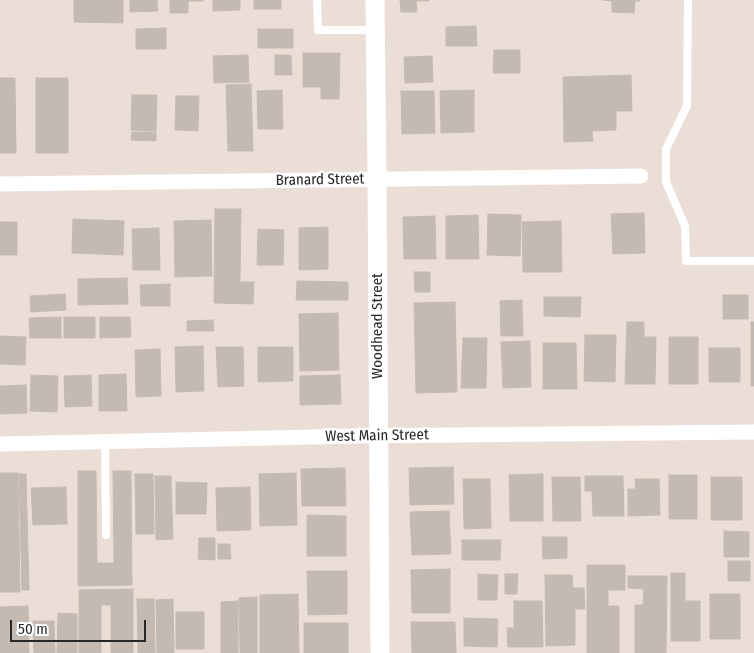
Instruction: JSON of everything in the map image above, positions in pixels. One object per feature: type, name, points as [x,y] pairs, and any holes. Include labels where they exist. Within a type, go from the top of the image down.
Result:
[{"type":"street","name":"Woodhead Street","points":[[375,0],[380,653]]},
{"type":"street","name":"Branard Street","points":[[0,184],[641,176]]},
{"type":"street","name":"West Main Street","points":[[0,444],[378,436],[754,432]]},
{"type":"lane","points":[[317,0],[318,30],[375,30]]},
{"type":"lane","points":[[688,0],[687,106],[666,149],[666,182],[685,226],[686,261],[754,261]]},
{"type":"lane","points":[[105,442],[106,535]]},
{"type":"building","points":[[74,0],[123,0],[123,23],[74,22]]},
{"type":"building","points":[[130,0],[157,0],[158,11],[130,12]]},
{"type":"building","points":[[170,0],[203,1],[188,1],[188,13],[170,13]]},
{"type":"building","points":[[213,0],[240,0],[240,10],[213,11]]},
{"type":"building","points":[[254,0],[281,0],[281,9],[254,9]]},
{"type":"building","points":[[400,0],[429,1],[416,1],[417,12],[401,12]]},
{"type":"building","points":[[603,0],[640,1],[635,1],[634,13],[612,12],[612,1]]},
{"type":"building","points":[[476,26],[477,46],[446,46],[446,27]]},
{"type":"building","points":[[166,28],[166,49],[136,49],[136,29]]},
{"type":"building","points":[[258,29],[293,29],[293,48],[258,48]]},
{"type":"building","points":[[494,50],[520,50],[520,73],[493,73]]},
{"type":"building","points":[[303,53],[340,53],[339,99],[321,99],[321,87],[303,87]]},
{"type":"building","points":[[248,55],[249,82],[214,83],[213,56]]},
{"type":"building","points":[[275,55],[291,55],[292,75],[275,75]]},
{"type":"building","points":[[432,56],[433,82],[405,83],[404,57]]},
{"type":"building","points":[[631,75],[632,111],[616,111],[616,130],[592,131],[593,141],[564,142],[563,77]]},
{"type":"building","points":[[0,78],[15,78],[16,153],[0,153]]},
{"type":"building","points":[[36,78],[68,78],[68,153],[36,153]]},
{"type":"building","points":[[251,84],[253,151],[228,151],[226,85]]},
{"type":"building","points":[[282,90],[283,129],[258,129],[257,91]]},
{"type":"building","points":[[474,90],[474,132],[441,133],[440,91]]},
{"type":"building","points":[[401,91],[434,91],[435,133],[402,134]]},
{"type":"building","points":[[132,95],[157,95],[156,131],[131,130]]},
{"type":"building","points":[[176,96],[199,96],[198,131],[175,130]]},
{"type":"building","points":[[132,132],[156,132],[156,141],[131,140]]},
{"type":"building","points":[[215,209],[241,209],[240,282],[254,282],[253,304],[214,303]]},
{"type":"building","points":[[644,213],[645,253],[613,254],[611,214]]},
{"type":"building","points":[[488,214],[521,215],[520,256],[487,255]]},
{"type":"building","points":[[478,215],[479,259],[446,259],[446,216]]},
{"type":"building","points":[[435,216],[436,259],[404,259],[403,217]]},
{"type":"building","points":[[73,219],[124,221],[123,255],[72,253]]},
{"type":"building","points":[[211,220],[212,276],[175,277],[174,221]]},
{"type":"building","points":[[561,221],[562,272],[523,272],[522,222]]},
{"type":"building","points":[[0,222],[17,222],[17,255],[0,255]]},
{"type":"building","points":[[328,227],[328,269],[299,270],[299,228]]},
{"type":"building","points":[[159,228],[160,270],[133,270],[132,229]]},
{"type":"building","points":[[258,229],[284,230],[283,265],[257,265]]},
{"type":"building","points":[[414,272],[430,272],[430,292],[415,292]]},
{"type":"building","points":[[127,278],[128,304],[78,305],[78,279]]},
{"type":"building","points":[[297,281],[348,282],[348,300],[296,300]]},
{"type":"building","points":[[170,284],[170,306],[141,306],[140,285]]},
{"type":"building","points":[[65,294],[66,310],[31,312],[30,296]]},
{"type":"building","points":[[723,295],[748,295],[748,319],[723,319]]},
{"type":"building","points":[[544,297],[581,297],[580,317],[544,316]]},
{"type":"building","points":[[522,300],[523,336],[501,336],[500,301]]},
{"type":"building","points":[[455,302],[457,392],[416,393],[414,303]]},
{"type":"building","points":[[338,313],[339,370],[300,371],[299,314]]},
{"type":"building","points":[[61,317],[61,338],[30,338],[29,318]]},
{"type":"building","points":[[64,317],[95,317],[95,338],[64,338]]},
{"type":"building","points":[[100,317],[130,317],[131,337],[100,338]]},
{"type":"building","points":[[213,320],[214,331],[187,331],[187,321]]},
{"type":"building","points":[[627,322],[644,322],[644,337],[656,337],[655,384],[625,384]]},
{"type":"building","points":[[751,322],[754,322],[754,386],[751,386]]},
{"type":"building","points":[[585,335],[616,335],[615,382],[584,381]]},
{"type":"building","points":[[0,336],[26,337],[25,365],[0,364]]},
{"type":"building","points":[[669,337],[698,337],[698,384],[669,384]]},
{"type":"building","points":[[463,338],[487,338],[486,388],[461,388]]},
{"type":"building","points":[[530,341],[531,387],[503,388],[501,342]]},
{"type":"building","points":[[543,343],[576,343],[577,389],[543,389]]},
{"type":"building","points":[[203,346],[204,391],[176,392],[175,347]]},
{"type":"building","points":[[216,347],[243,347],[244,386],[218,387]]},
{"type":"building","points":[[258,347],[293,347],[293,381],[258,382]]},
{"type":"building","points":[[709,348],[740,348],[740,382],[709,382]]},
{"type":"building","points":[[160,349],[161,396],[136,397],[135,350]]},
{"type":"building","points":[[126,374],[127,411],[99,411],[99,375]]},
{"type":"building","points":[[31,375],[58,376],[57,412],[30,411]]},
{"type":"building","points":[[91,375],[92,406],[65,407],[64,376]]},
{"type":"building","points":[[340,375],[341,404],[300,405],[300,376]]},
{"type":"building","points":[[26,385],[27,413],[0,414],[0,386]]},
{"type":"building","points":[[453,467],[454,504],[410,505],[409,468]]},
{"type":"building","points":[[345,468],[346,506],[302,506],[301,469]]},
{"type":"building","points":[[78,471],[96,471],[97,563],[114,563],[113,471],[131,471],[132,585],[78,586]]},
{"type":"building","points":[[0,473],[18,473],[20,592],[0,592]]},
{"type":"building","points":[[296,473],[297,525],[260,526],[259,474]]},
{"type":"building","points":[[19,474],[26,474],[29,590],[22,590]]},
{"type":"building","points":[[135,474],[153,474],[154,534],[136,534]]},
{"type":"building","points":[[543,474],[543,521],[510,521],[509,475]]},
{"type":"building","points":[[669,475],[697,475],[697,519],[669,519]]},
{"type":"building","points":[[155,476],[171,476],[173,539],[156,540]]},
{"type":"building","points":[[585,476],[623,476],[624,516],[593,516],[592,491],[585,491]]},
{"type":"building","points":[[552,477],[580,477],[581,521],[553,521]]},
{"type":"building","points":[[711,477],[742,477],[742,520],[711,520]]},
{"type":"building","points":[[463,479],[490,479],[491,528],[464,529]]},
{"type":"building","points":[[635,479],[659,479],[660,515],[628,516],[628,489],[636,489]]},
{"type":"building","points":[[176,482],[207,483],[206,514],[176,514]]},
{"type":"building","points":[[66,487],[67,524],[33,525],[31,488]]},
{"type":"building","points":[[250,487],[251,530],[217,531],[216,488]]},
{"type":"building","points":[[449,511],[451,554],[412,555],[410,512]]},
{"type":"building","points":[[307,515],[346,516],[346,556],[307,556]]},
{"type":"building","points":[[724,531],[749,532],[749,557],[724,557]]},
{"type":"building","points":[[542,537],[567,537],[567,558],[543,559]]},
{"type":"building","points":[[199,538],[215,538],[215,560],[198,559]]},
{"type":"building","points":[[462,540],[501,540],[500,560],[462,560]]},
{"type":"building","points":[[218,544],[230,544],[231,559],[218,559]]},
{"type":"building","points":[[728,561],[750,561],[750,581],[728,581]]},
{"type":"building","points":[[587,565],[625,565],[625,590],[608,590],[608,606],[619,606],[619,653],[587,653]]},
{"type":"building","points":[[450,569],[450,613],[412,613],[411,570]]},
{"type":"building","points":[[307,571],[347,571],[347,614],[308,615]]},
{"type":"building","points":[[671,573],[685,573],[685,601],[700,601],[700,641],[671,641]]},
{"type":"building","points":[[478,574],[498,575],[497,600],[478,600]]},
{"type":"building","points":[[505,574],[518,574],[517,594],[505,594]]},
{"type":"building","points":[[545,575],[572,575],[573,588],[584,588],[585,609],[575,609],[575,645],[546,646]]},
{"type":"building","points":[[628,576],[667,576],[666,653],[635,653],[635,605],[643,605],[644,589],[628,588]]},
{"type":"building","points":[[133,589],[133,653],[111,653],[111,605],[101,605],[101,653],[79,653],[79,590]]},
{"type":"building","points":[[298,594],[299,653],[260,653],[260,595]]},
{"type":"building","points":[[710,594],[740,594],[740,639],[710,639]]},
{"type":"building","points":[[257,597],[257,653],[240,653],[239,598]]},
{"type":"building","points":[[137,599],[154,599],[155,653],[138,653]]},
{"type":"building","points":[[173,599],[174,653],[157,653],[156,600]]},
{"type":"building","points":[[238,601],[238,653],[221,653],[221,602]]},
{"type":"building","points":[[514,601],[542,601],[543,647],[508,647],[507,628],[514,628]]},
{"type":"building","points":[[28,606],[29,653],[0,653],[0,607]]},
{"type":"building","points":[[176,612],[204,612],[204,649],[176,649]]},
{"type":"building","points":[[58,613],[77,614],[77,653],[57,653]]},
{"type":"building","points":[[464,618],[498,619],[497,647],[464,646]]},
{"type":"building","points":[[33,621],[54,621],[55,653],[34,653]]},
{"type":"building","points":[[411,622],[455,622],[456,653],[412,653]]},
{"type":"building","points":[[304,623],[348,623],[348,653],[304,653]]}]
